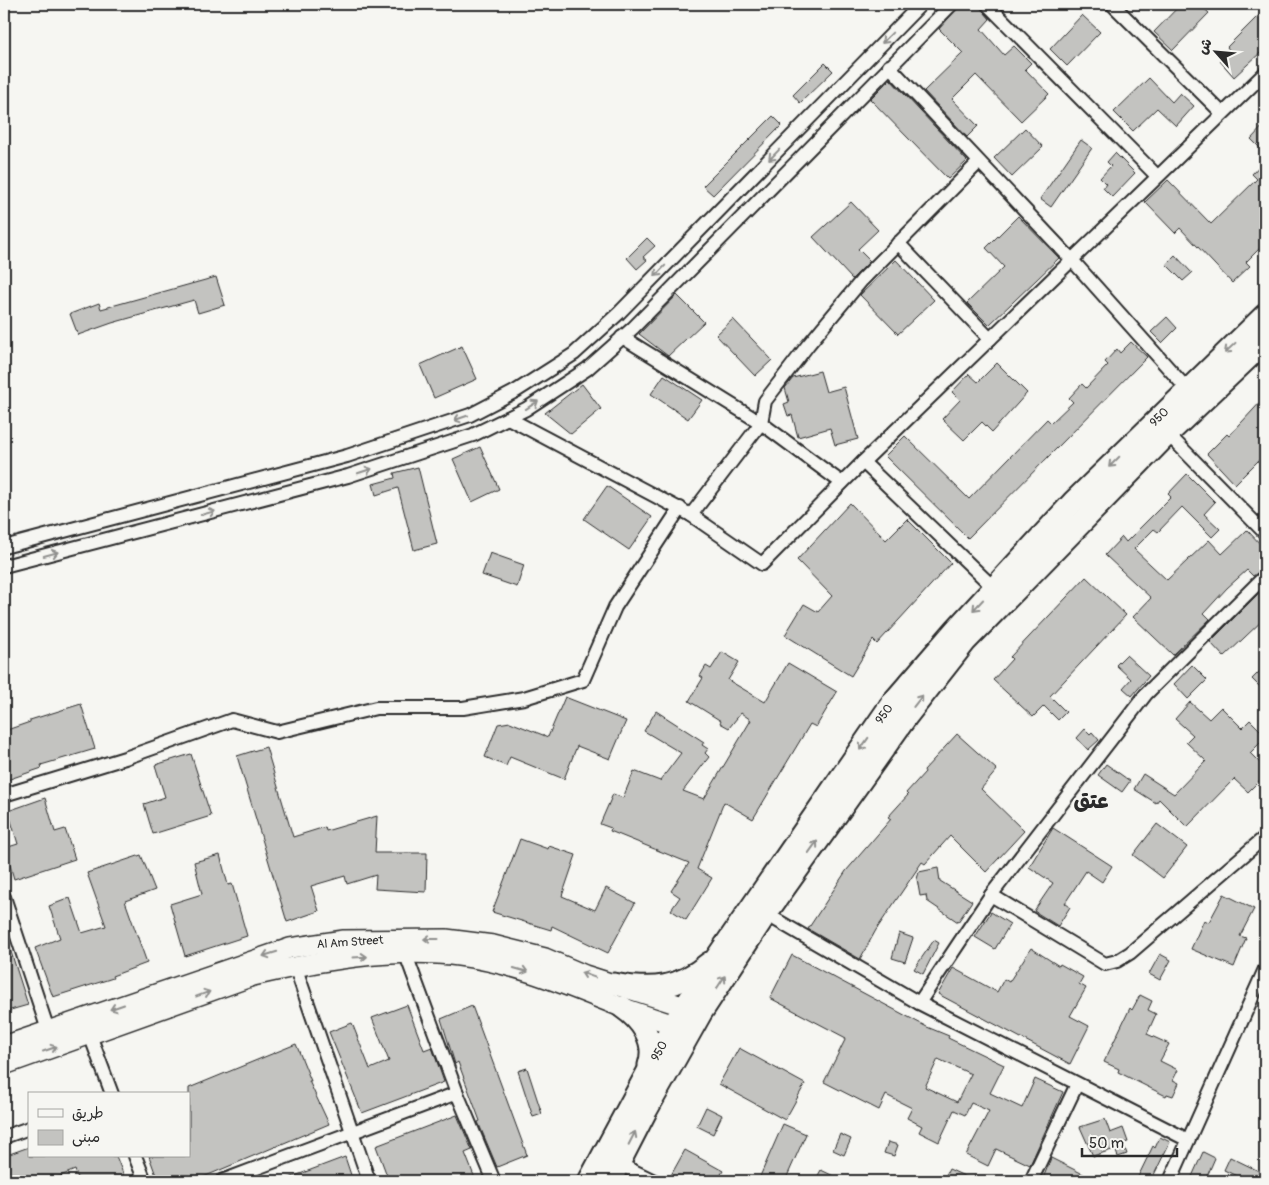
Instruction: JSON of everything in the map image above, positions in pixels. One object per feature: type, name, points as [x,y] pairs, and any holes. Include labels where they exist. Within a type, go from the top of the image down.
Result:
[{"type":"main road","name":"950","points":[[693,1009],[766,914],[907,716],[965,642],[1161,427],[1187,389],[1265,315]]},
{"type":"main road","name":"950","points":[[615,1172],[717,957],[892,703],[1073,502],[1265,342]]},
{"type":"main road","name":"Al Am Street","points":[[4,1046],[290,948],[344,940],[446,939],[494,945],[546,958],[614,984],[693,1009]]},
{"type":"main road","name":"Al Am Street","points":[[4,1065],[253,976],[295,966],[354,957],[458,956],[517,968],[564,983],[622,1007],[682,1028]]},
{"type":"main road","points":[[614,984],[642,989],[670,986],[696,975],[717,957]]},
{"type":"main road","points":[[622,1007],[636,1016],[646,1029],[651,1045],[650,1062],[644,1077]]},
{"type":"main road","name":"950","points":[[589,1181],[644,1077],[682,1028]]},
{"type":"street","points":[[4,547],[347,456],[470,414],[516,391],[574,354],[619,313],[922,4]]},
{"type":"street","points":[[4,566],[348,476],[473,435],[526,409],[587,369],[622,337],[952,4]]},
{"type":"street","points":[[987,4],[1157,176]]},
{"type":"street","points":[[1112,4],[1222,113]]},
{"type":"street","points":[[889,66],[1072,260],[1187,389]]},
{"type":"street","points":[[508,418],[685,512],[762,564],[863,462],[1265,73]]},
{"type":"street","points":[[4,795],[125,758],[232,720],[277,732],[376,708],[463,708],[507,701],[583,680],[615,607],[685,512],[761,423],[765,400],[856,287],[979,162]]},
{"type":"street","points":[[898,243],[990,340]]},
{"type":"street","points":[[622,337],[761,423],[842,483]]},
{"type":"street","points":[[1161,427],[1265,533]]},
{"type":"street","points":[[863,462],[994,588]]},
{"type":"street","points":[[919,1003],[992,895],[1146,694],[1265,576]]},
{"type":"street","points":[[992,895],[1105,964],[1117,961],[1130,953],[1265,836]]},
{"type":"street","points":[[4,897],[48,1030]]},
{"type":"street","points":[[766,914],[919,1003],[1188,1140]]},
{"type":"street","points":[[406,955],[457,1093],[494,1181]]},
{"type":"street","points":[[295,966],[369,1181]]},
{"type":"street","points":[[1170,1181],[1265,969]]},
{"type":"street","points":[[90,1035],[111,1092]]},
{"type":"street","points":[[1031,1181],[1077,1084]]},
{"type":"street","points":[[222,1181],[457,1093]]},
{"type":"street","points":[[4,1137],[28,1128]]},
{"type":"street","points":[[136,1158],[145,1181]]},
{"type":"street","points":[[615,1172],[654,1181]]},
{"type":"building","points":[[961,4],[977,4],[979,6],[990,19],[981,29],[1004,55],[1014,46],[1031,63],[1025,69],[1049,94],[1021,121],[976,75],[952,99],[978,126],[967,137],[924,91],[963,53],[939,29]]},
{"type":"building","points":[[1181,4],[1199,4],[1209,13],[1173,50],[1154,32]]},
{"type":"building","points":[[1265,9],[1265,59],[1260,53],[1234,77],[1220,61],[1230,51],[1227,47]]},
{"type":"building","points":[[1082,15],[1100,32],[1067,66],[1050,49]]},
{"type":"building","points":[[825,63],[833,71],[800,103],[793,95]]},
{"type":"building","points":[[1149,78],[1172,102],[1180,93],[1194,106],[1176,126],[1157,108],[1133,131],[1114,112]]},
{"type":"building","points":[[890,79],[967,161],[948,179],[870,99]]},
{"type":"building","points":[[773,116],[782,125],[713,195],[703,186]]},
{"type":"building","points":[[1265,124],[1265,153],[1251,139]]},
{"type":"building","points":[[1025,128],[1043,147],[1012,177],[994,158]]},
{"type":"building","points":[[1081,140],[1092,148],[1051,207],[1040,199]]},
{"type":"building","points":[[1115,153],[1135,173],[1112,197],[1103,188],[1106,184],[1100,178],[1111,166],[1107,162]]},
{"type":"building","points":[[1265,160],[1265,243],[1246,262],[1250,266],[1232,283],[1180,228],[1175,233],[1145,202],[1168,180],[1211,224],[1257,179],[1252,174]]},
{"type":"building","points":[[851,202],[878,230],[858,249],[870,261],[852,279],[813,237]]},
{"type":"building","points":[[1018,216],[1059,258],[989,325],[967,303],[1004,267],[986,248]]},
{"type":"building","points":[[647,238],[655,246],[643,257],[647,260],[637,269],[627,258]]},
{"type":"building","points":[[1175,255],[1192,273],[1183,281],[1166,264]]},
{"type":"building","points":[[896,260],[934,300],[898,334],[860,295]]},
{"type":"building","points":[[216,277],[225,305],[198,313],[194,300],[112,323],[78,335],[70,314],[99,303],[101,309]]},
{"type":"building","points":[[677,295],[704,322],[668,356],[639,334]]},
{"type":"building","points":[[1167,317],[1177,328],[1162,343],[1151,332]]},
{"type":"building","points":[[733,319],[772,360],[755,376],[716,335]]},
{"type":"building","points":[[1131,342],[1147,357],[968,538],[885,456],[905,436],[969,499],[1047,419],[1051,423],[1073,402],[1069,398],[1082,384],[1086,388],[1108,365],[1105,362],[1117,349],[1120,353]]},
{"type":"building","points":[[462,346],[477,379],[434,398],[420,365]]},
{"type":"building","points":[[997,363],[1027,393],[992,432],[982,422],[964,440],[942,419],[960,400],[952,392],[969,374],[978,382]]},
{"type":"building","points":[[820,371],[826,392],[844,387],[858,439],[835,445],[830,428],[798,437],[792,415],[788,416],[784,404],[789,402],[785,388],[793,378]]},
{"type":"building","points":[[664,375],[702,400],[688,419],[651,394]]},
{"type":"building","points":[[582,384],[601,409],[571,434],[545,413]]},
{"type":"building","points":[[1265,397],[1265,454],[1235,484],[1207,454],[1227,434],[1229,436]]},
{"type":"building","points":[[480,447],[499,489],[472,502],[453,459]]},
{"type":"building","points":[[418,467],[437,544],[414,550],[398,488],[376,495],[373,484],[395,478],[394,473]]},
{"type":"building","points":[[1187,474],[1215,502],[1204,514],[1220,529],[1212,537],[1182,507],[1158,532],[1154,529],[1134,549],[1167,580],[1209,540],[1222,554],[1247,530],[1265,549],[1265,568],[1253,576],[1247,570],[1227,588],[1204,613],[1210,619],[1173,655],[1133,617],[1151,598],[1105,555],[1122,537],[1126,542],[1171,497],[1168,494]]},
{"type":"building","points":[[607,486],[652,517],[629,550],[584,519]]},
{"type":"building","points":[[850,503],[886,540],[907,519],[951,563],[877,644],[873,640],[851,676],[785,635],[804,604],[818,612],[832,596],[797,560]]},
{"type":"building","points":[[490,553],[524,565],[517,587],[482,575]]},
{"type":"building","points":[[1086,577],[1126,615],[1050,696],[1066,712],[1058,720],[1044,706],[1033,717],[993,680],[1012,659],[1010,657]]},
{"type":"building","points":[[1265,587],[1265,618],[1224,657],[1210,642]]},
{"type":"building","points":[[722,652],[739,662],[728,680],[765,702],[788,663],[837,692],[816,727],[810,724],[753,819],[724,802],[697,869],[712,878],[686,920],[671,910],[680,897],[671,891],[689,863],[610,831],[611,828],[600,824],[613,794],[623,798],[634,771],[660,781],[681,753],[644,731],[656,711],[704,742],[702,745],[708,749],[705,753],[709,757],[683,791],[704,799],[751,720],[741,713],[729,728],[689,701],[703,678],[700,676],[706,666],[711,669]]},
{"type":"building","points":[[1126,655],[1149,676],[1132,696],[1123,688],[1131,679],[1116,665]]},
{"type":"building","points":[[1192,665],[1207,680],[1188,699],[1174,684]]},
{"type":"building","points":[[1265,666],[1265,692],[1252,679]]},
{"type":"building","points":[[565,697],[626,721],[610,759],[577,746],[564,779],[510,757],[506,766],[485,757],[498,724],[510,722],[548,737]]},
{"type":"building","points":[[1190,702],[1209,719],[1221,707],[1242,728],[1250,720],[1265,735],[1265,738],[1250,753],[1265,768],[1265,775],[1248,792],[1234,779],[1187,827],[1159,799],[1156,803],[1134,789],[1143,774],[1174,794],[1206,761],[1186,742],[1193,735],[1175,719]]},
{"type":"building","points":[[81,704],[95,749],[41,765],[42,768],[4,781],[4,731],[30,722],[30,720]]},
{"type":"building","points":[[1085,729],[1090,734],[1092,732],[1099,740],[1088,750],[1077,738]]},
{"type":"building","points":[[957,734],[997,770],[981,789],[1024,831],[986,872],[950,836],[925,864],[922,862],[876,930],[860,959],[808,929],[846,871],[891,819],[888,817],[908,795],[906,793],[925,772],[924,770]]},
{"type":"building","points":[[266,747],[293,837],[325,827],[326,831],[377,816],[375,853],[427,853],[426,892],[375,889],[376,875],[347,884],[345,876],[311,886],[319,911],[287,922],[237,756]]},
{"type":"building","points":[[191,754],[211,816],[153,834],[144,804],[165,797],[155,765]]},
{"type":"building","points":[[1106,764],[1130,781],[1122,792],[1098,775]]},
{"type":"building","points":[[45,798],[55,832],[65,829],[75,859],[14,879],[5,848],[18,844],[8,811]]},
{"type":"building","points":[[1157,824],[1187,847],[1163,878],[1133,855]]},
{"type":"building","points":[[1053,828],[1112,866],[1102,882],[1086,871],[1065,903],[1070,907],[1058,926],[1034,911],[1053,883],[1029,867]]},
{"type":"building","points":[[520,839],[548,849],[549,846],[576,855],[562,896],[595,910],[606,888],[635,903],[608,953],[552,926],[551,930],[492,912]]},
{"type":"building","points":[[141,855],[155,890],[125,901],[147,963],[112,976],[113,978],[53,997],[35,948],[60,938],[49,906],[70,898],[82,933],[106,926],[87,873]]},
{"type":"building","points":[[220,855],[228,885],[232,884],[247,936],[185,956],[170,904],[202,894],[194,862]]},
{"type":"building","points":[[938,868],[940,881],[972,901],[958,922],[927,901],[926,895],[920,896],[917,879],[919,872]]},
{"type":"building","points":[[1224,894],[1254,909],[1240,936],[1246,938],[1234,967],[1191,949],[1204,920],[1209,922]]},
{"type":"building","points":[[991,912],[1010,924],[995,949],[975,937]]},
{"type":"building","points":[[899,933],[913,938],[905,962],[892,958]]},
{"type":"building","points":[[4,936],[6,936],[28,1005],[7,1011],[4,1002]]},
{"type":"building","points":[[934,940],[939,943],[923,974],[914,969]]},
{"type":"building","points":[[1031,948],[1059,966],[1060,964],[1083,977],[1079,984],[1086,988],[1070,1016],[1089,1026],[1070,1064],[938,994],[953,968],[997,992],[1004,979],[1009,982]]},
{"type":"building","points":[[1160,954],[1171,960],[1160,980],[1149,974]]},
{"type":"building","points":[[792,955],[927,1027],[949,1036],[948,1038],[1004,1065],[990,1093],[1022,1108],[1035,1079],[1063,1092],[1030,1165],[996,1149],[988,1166],[966,1155],[989,1111],[971,1103],[965,1115],[954,1110],[939,1142],[919,1132],[922,1126],[907,1118],[912,1108],[886,1095],[879,1110],[824,1082],[846,1038],[770,998]],"holes":[[[938,1059],[971,1074],[957,1102],[925,1087]]]},
{"type":"building","points":[[1140,995],[1152,1001],[1148,1010],[1156,1014],[1147,1034],[1169,1044],[1160,1061],[1178,1070],[1173,1080],[1179,1083],[1173,1096],[1167,1094],[1166,1096],[1118,1072],[1119,1069],[1104,1062],[1130,1008],[1132,1010]]},
{"type":"building","points":[[407,1005],[424,1050],[432,1047],[444,1082],[362,1113],[329,1032],[352,1023],[370,1069],[389,1061],[372,1018]]},
{"type":"building","points":[[472,1006],[527,1155],[497,1167],[478,1122],[480,1121],[458,1062],[455,1064],[441,1019]]},
{"type":"building","points":[[296,1044],[311,1081],[309,1081],[329,1124],[194,1181],[158,1181],[150,1158],[190,1158],[189,1088]]},
{"type":"building","points":[[739,1048],[805,1084],[785,1120],[719,1084]]},
{"type":"building","points":[[527,1068],[542,1114],[533,1117],[518,1071]]},
{"type":"building","points":[[706,1107],[722,1115],[713,1134],[697,1126]]},
{"type":"building","points":[[457,1115],[472,1150],[465,1153],[476,1181],[389,1181],[376,1146]]},
{"type":"building","points":[[1105,1119],[1110,1133],[1123,1128],[1128,1142],[1123,1143],[1127,1154],[1118,1157],[1115,1149],[1093,1156],[1080,1127]]},
{"type":"building","points":[[783,1124],[806,1134],[785,1181],[758,1181]]},
{"type":"building","points":[[840,1134],[851,1139],[844,1155],[833,1150]]},
{"type":"building","points":[[1160,1137],[1170,1142],[1151,1181],[1136,1181],[1153,1146],[1155,1148]]},
{"type":"building","points":[[888,1142],[898,1145],[894,1156],[884,1153]]},
{"type":"building","points":[[28,1147],[28,1158],[117,1158],[126,1181],[79,1181],[75,1170],[48,1181],[4,1181],[4,1156]]},
{"type":"building","points":[[685,1150],[723,1171],[717,1181],[677,1181],[670,1177]]},
{"type":"building","points":[[1203,1152],[1215,1158],[1205,1181],[1190,1181]]},
{"type":"building","points":[[345,1157],[353,1181],[284,1181],[284,1180]]},
{"type":"building","points":[[1230,1157],[1265,1174],[1265,1181],[1247,1181],[1224,1170]]},
{"type":"building","points":[[1051,1158],[1097,1181],[1042,1181]]},
{"type":"building","points":[[949,1169],[975,1181],[943,1181]]},
{"type":"building","points":[[821,1170],[844,1181],[815,1181]]},
{"type":"district","name":"عتق","points":[[1091,800]]}]
